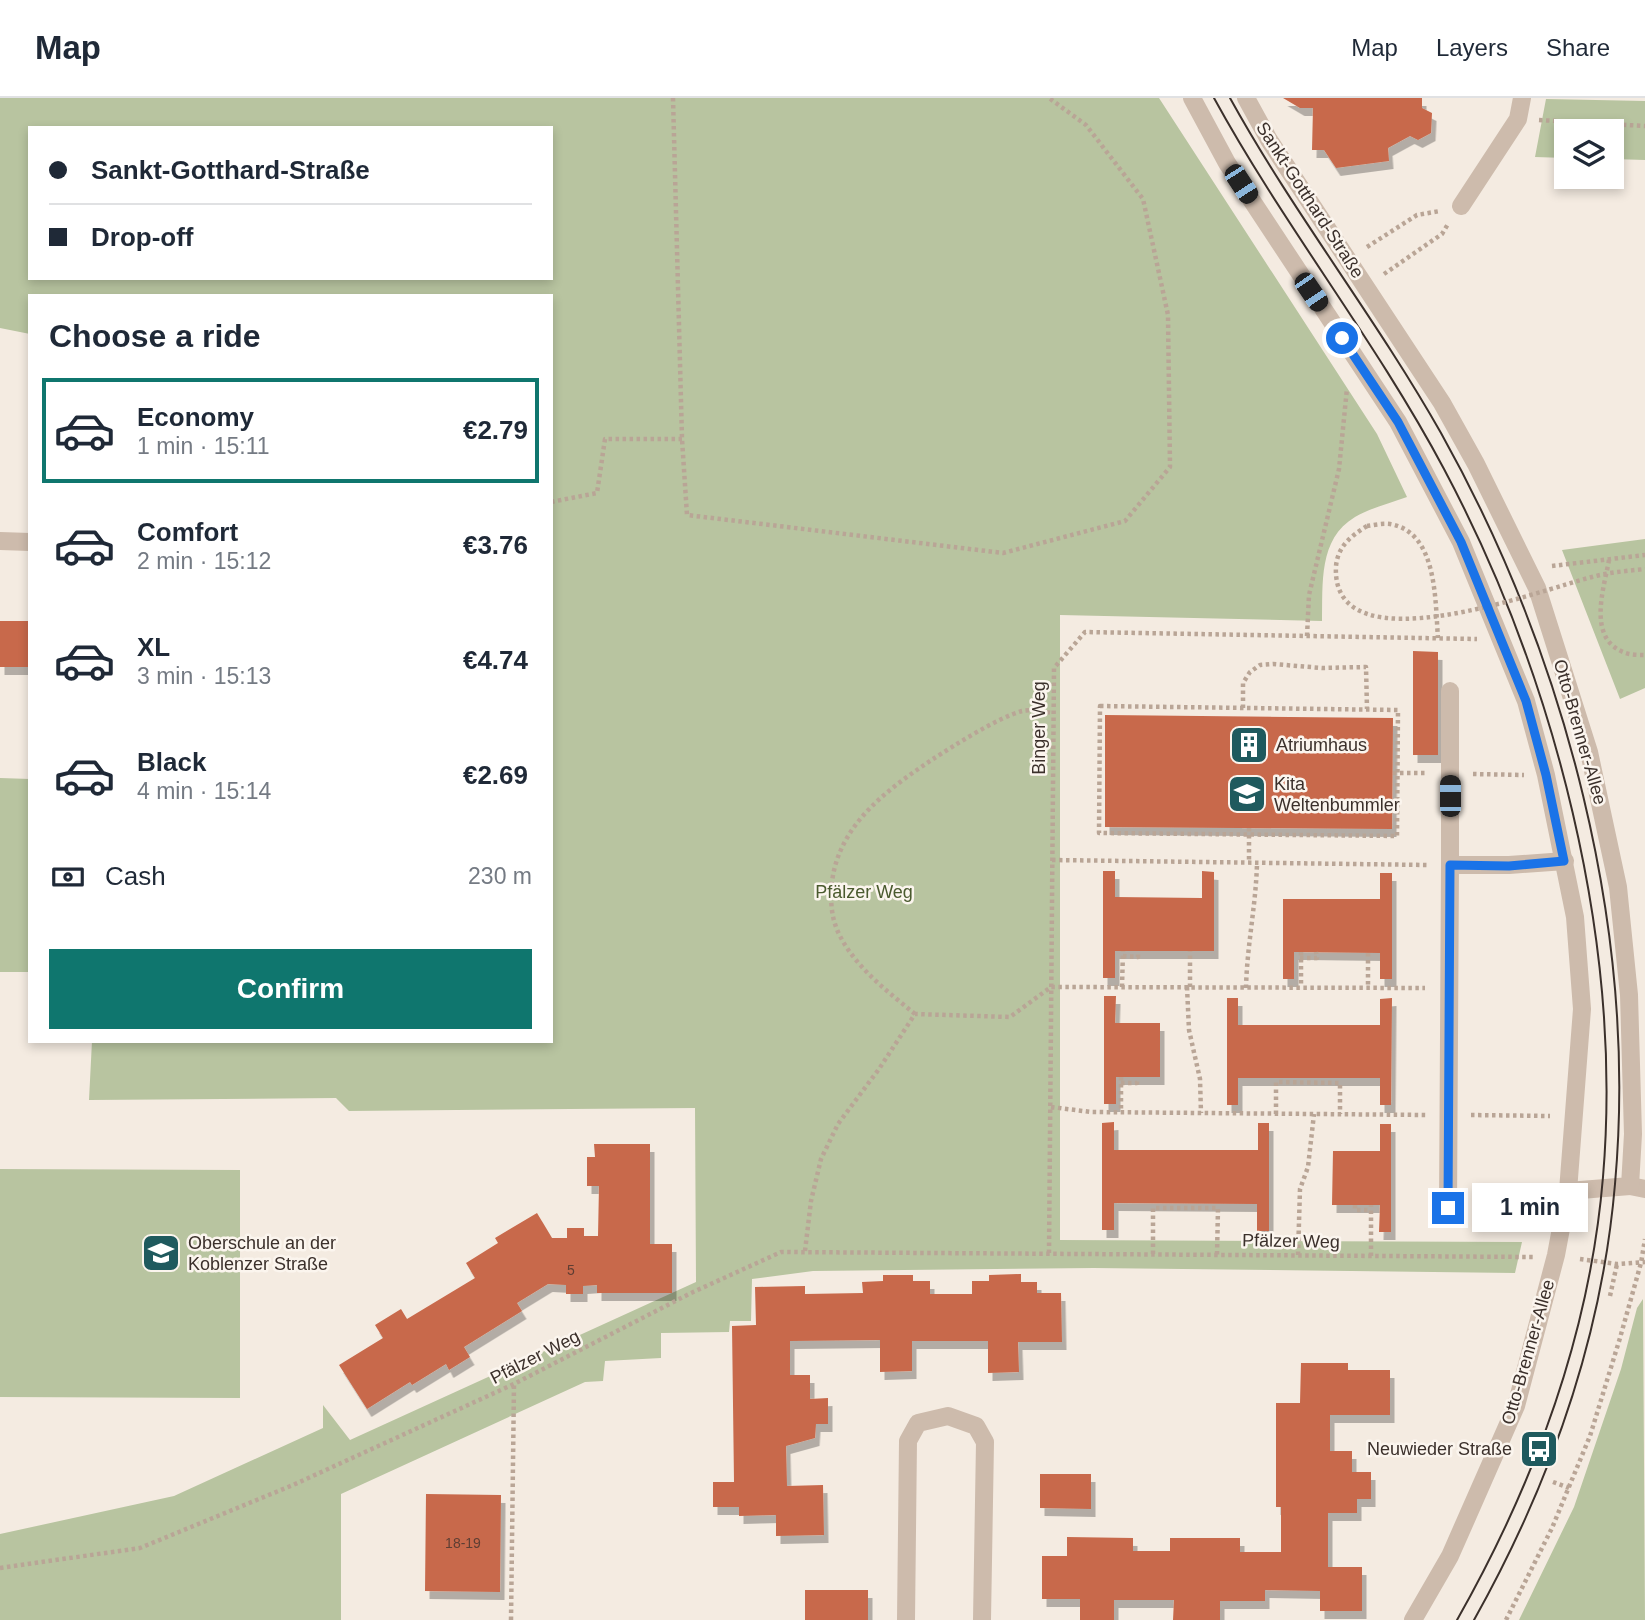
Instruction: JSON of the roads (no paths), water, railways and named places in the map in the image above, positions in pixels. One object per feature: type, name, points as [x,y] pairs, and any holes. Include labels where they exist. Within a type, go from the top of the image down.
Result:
[{"type":"street","name":"Otto-Brenner-Allee","points":[[1192,98],[1227,163],[1398,422],[1461,542],[1526,701],[1546,775],[1575,917],[1583,1009],[1568,1191],[1556,1255],[1516,1406],[1450,1556],[1413,1620]]},
{"type":"street","name":"Sankt-Gotthard-Straße","points":[[1246,98],[1269,140],[1375,302]]},
{"type":"street","points":[[1461,206],[1518,119],[1522,98]]},
{"type":"street","name":"Otto-Brenner-Allee","points":[[1375,302],[1442,403],[1528,568],[1537,588],[1589,752],[1618,887],[1629,995],[1637,1187],[1568,1191]]},
{"type":"street","points":[[0,541],[28,542]]},
{"type":"street","points":[[1448,1208],[1450,691]]},
{"type":"street","points":[[1450,865],[1509,866],[1564,861]]},
{"type":"street","points":[[906,1620],[908,1441],[918,1423],[948,1416],[976,1426],[985,1442],[982,1620]]},
{"type":"tram line","points":[[1214,98],[1270,192],[1389,375],[1444,469],[1484,550],[1518,634],[1548,722],[1573,812],[1591,904],[1602,996],[1606,1087],[1603,1177],[1586,1293],[1554,1406],[1534,1461],[1485,1568],[1457,1620]]},
{"type":"tram line","points":[[1230,98],[1281,183],[1416,390],[1485,519],[1524,608],[1557,701],[1583,796],[1603,892],[1615,990],[1619,1087],[1615,1184],[1598,1298],[1568,1410],[1548,1464],[1526,1517],[1474,1620]]},
{"type":"place","name":"Atriumhaus","points":[[1249,745]]},
{"type":"place","name":"Kita Weltenbummler","points":[[1247,794]]},
{"type":"place","name":"Oberschule an der Koblenzer Straße","points":[[161,1253]]},
{"type":"place","name":"Neuwieder Straße","points":[[1539,1449]]},
{"type":"park label","name":"Pfälzer Weg","points":[[864,892]]}]
